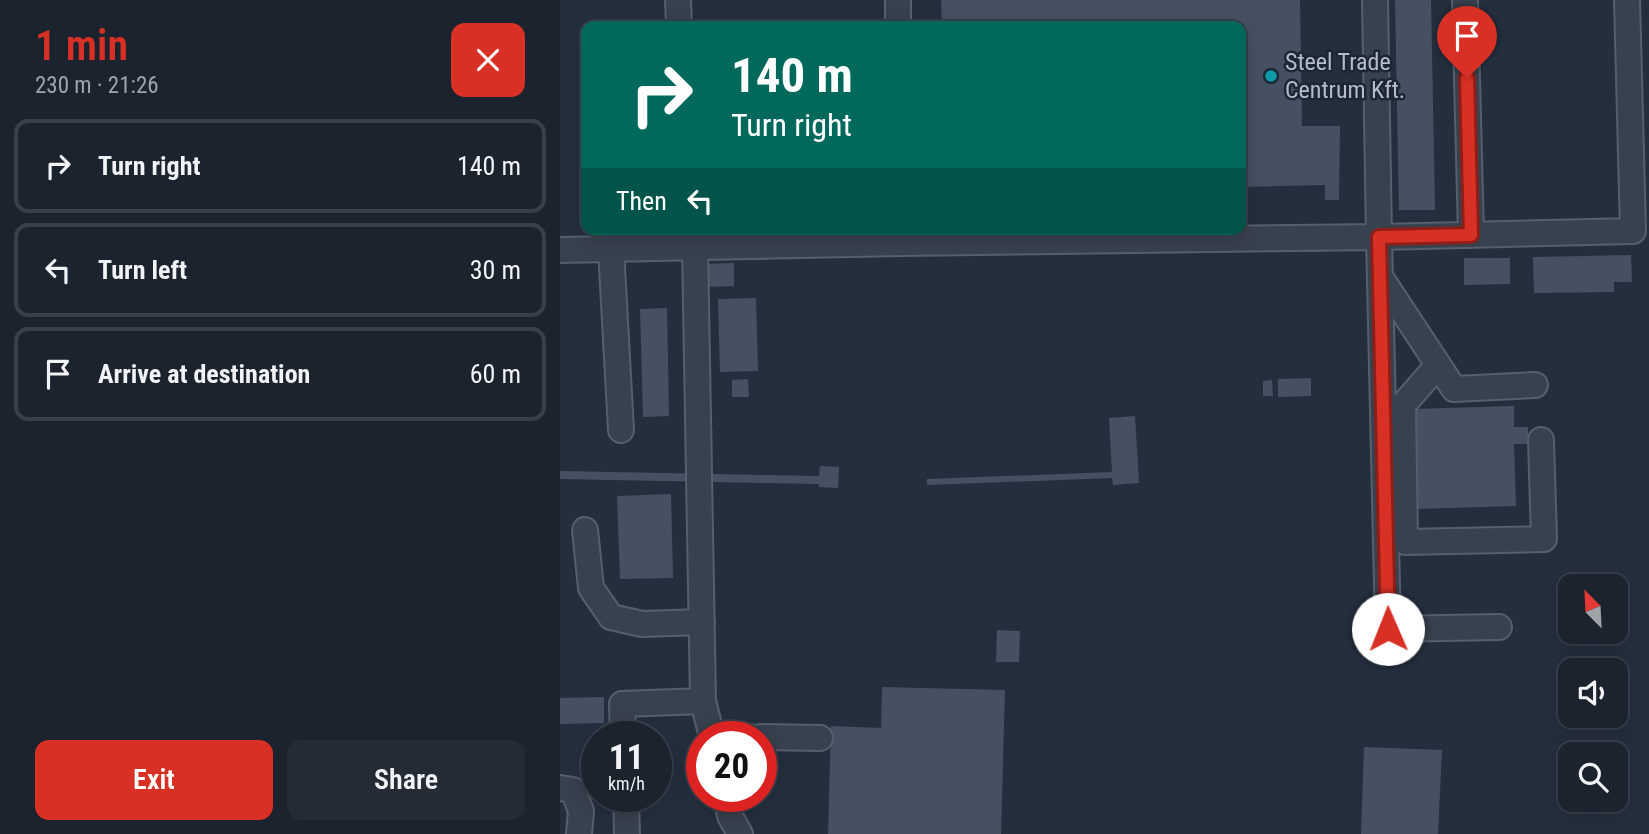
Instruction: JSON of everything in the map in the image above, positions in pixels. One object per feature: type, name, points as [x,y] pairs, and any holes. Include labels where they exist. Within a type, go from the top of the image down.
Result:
[{"type":"lane","points":[[678,0],[679,21]]},
{"type":"lane","points":[[898,0],[898,21]]},
{"type":"lane","points":[[1375,0],[1388,629],[1499,626]]},
{"type":"lane","points":[[1465,0],[1471,235]]},
{"type":"lane","points":[[560,250],[611,249],[686,241],[902,236],[1379,237],[1641,230],[1627,0]]},
{"type":"lane","points":[[686,241],[703,701],[708,721]]},
{"type":"lane","points":[[611,249],[621,430]]},
{"type":"lane","points":[[1380,278],[1454,389],[1535,385]]},
{"type":"lane","points":[[1438,365],[1403,405],[1405,542],[1544,539],[1541,440]]},
{"type":"lane","points":[[584,530],[591,588],[611,617],[642,624],[702,622]]},
{"type":"lane","points":[[623,721],[622,704],[703,701]]},
{"type":"lane","points":[[777,737],[820,738]]},
{"type":"lane","points":[[560,788],[573,789],[581,811],[579,834]]},
{"type":"lane","points":[[627,812],[628,834]]},
{"type":"lane","points":[[729,812],[740,834]]},
{"type":"building","name":"Steel Trade Centrum Kft.","points":[[941,0],[1300,0],[1302,126],[1340,126],[1339,200],[1325,200],[1325,185],[1246,187],[1246,21],[942,21]]},
{"type":"building","points":[[1395,0],[1431,0],[1435,210],[1399,210]]},
{"type":"building","points":[[1631,255],[1632,282],[1614,282],[1614,292],[1534,293],[1533,257]]},
{"type":"building","points":[[1464,258],[1510,258],[1510,284],[1464,285]]},
{"type":"building","points":[[734,263],[734,286],[705,287],[704,264]]},
{"type":"building","points":[[756,298],[758,371],[720,372],[718,299]]},
{"type":"building","points":[[667,308],[669,416],[643,417],[640,309]]},
{"type":"building","points":[[1311,378],[1311,396],[1278,397],[1278,379]]},
{"type":"building","points":[[748,379],[749,397],[732,397],[732,380]]},
{"type":"building","points":[[1272,380],[1273,396],[1263,396],[1263,381]]},
{"type":"building","points":[[1514,406],[1514,427],[1528,427],[1528,444],[1514,444],[1516,506],[1416,509],[1413,409]]},
{"type":"building","points":[[1135,416],[1139,483],[1113,485],[1112,478],[927,485],[927,479],[1112,472],[1109,418]]},
{"type":"building","points":[[820,466],[839,467],[838,488],[819,487],[819,484],[560,479],[560,471],[819,476]]},
{"type":"building","points":[[671,494],[673,578],[620,579],[617,496]]},
{"type":"building","points":[[997,630],[1020,631],[1019,662],[996,662]]},
{"type":"building","points":[[882,687],[1005,690],[1001,834],[828,834],[831,726],[881,728]]},
{"type":"building","points":[[604,697],[604,721],[560,724],[560,698]]},
{"type":"building","points":[[1364,747],[1442,750],[1438,834],[1361,834]]},
{"type":"place","name":"Steel Trade Centrum Kft.","points":[[1271,76]]},
{"type":"route","points":[[1388,629],[1379,237],[1471,235],[1467,78]]}]
